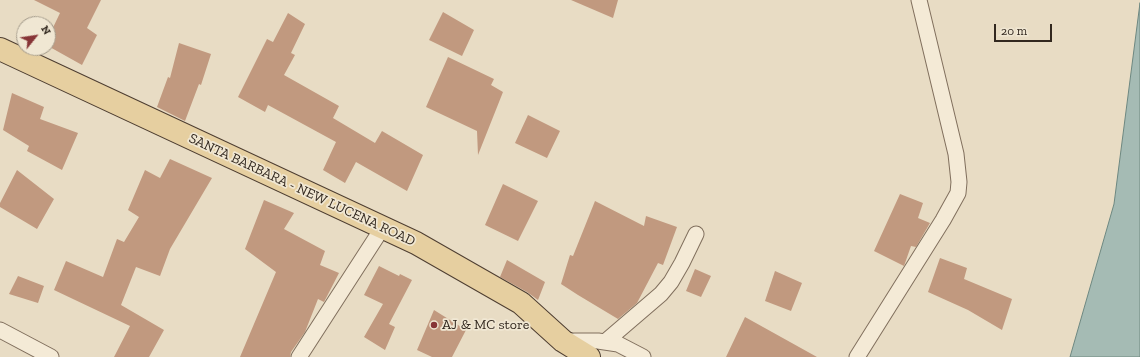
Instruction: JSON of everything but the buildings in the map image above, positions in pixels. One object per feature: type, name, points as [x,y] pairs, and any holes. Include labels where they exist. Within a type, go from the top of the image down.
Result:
[{"type":"main road","name":"SANTA BARBARA - NEW LUCENA ROAD","points":[[0,49],[416,243],[521,303],[563,341],[590,357]]},
{"type":"street","points":[[857,357],[943,220],[958,193],[959,182],[956,154],[919,0]]},
{"type":"street","points":[[299,357],[383,227]]},
{"type":"street","points":[[606,342],[661,294],[671,282],[696,234]]},
{"type":"street","points":[[0,330],[51,357]]},
{"type":"street","points":[[563,341],[606,342],[618,344],[643,357]]},
{"type":"water","points":[[1140,3],[1140,357],[1070,357],[1114,204]]},
{"type":"place","name":"AJ & MC store","points":[[434,325]]}]
